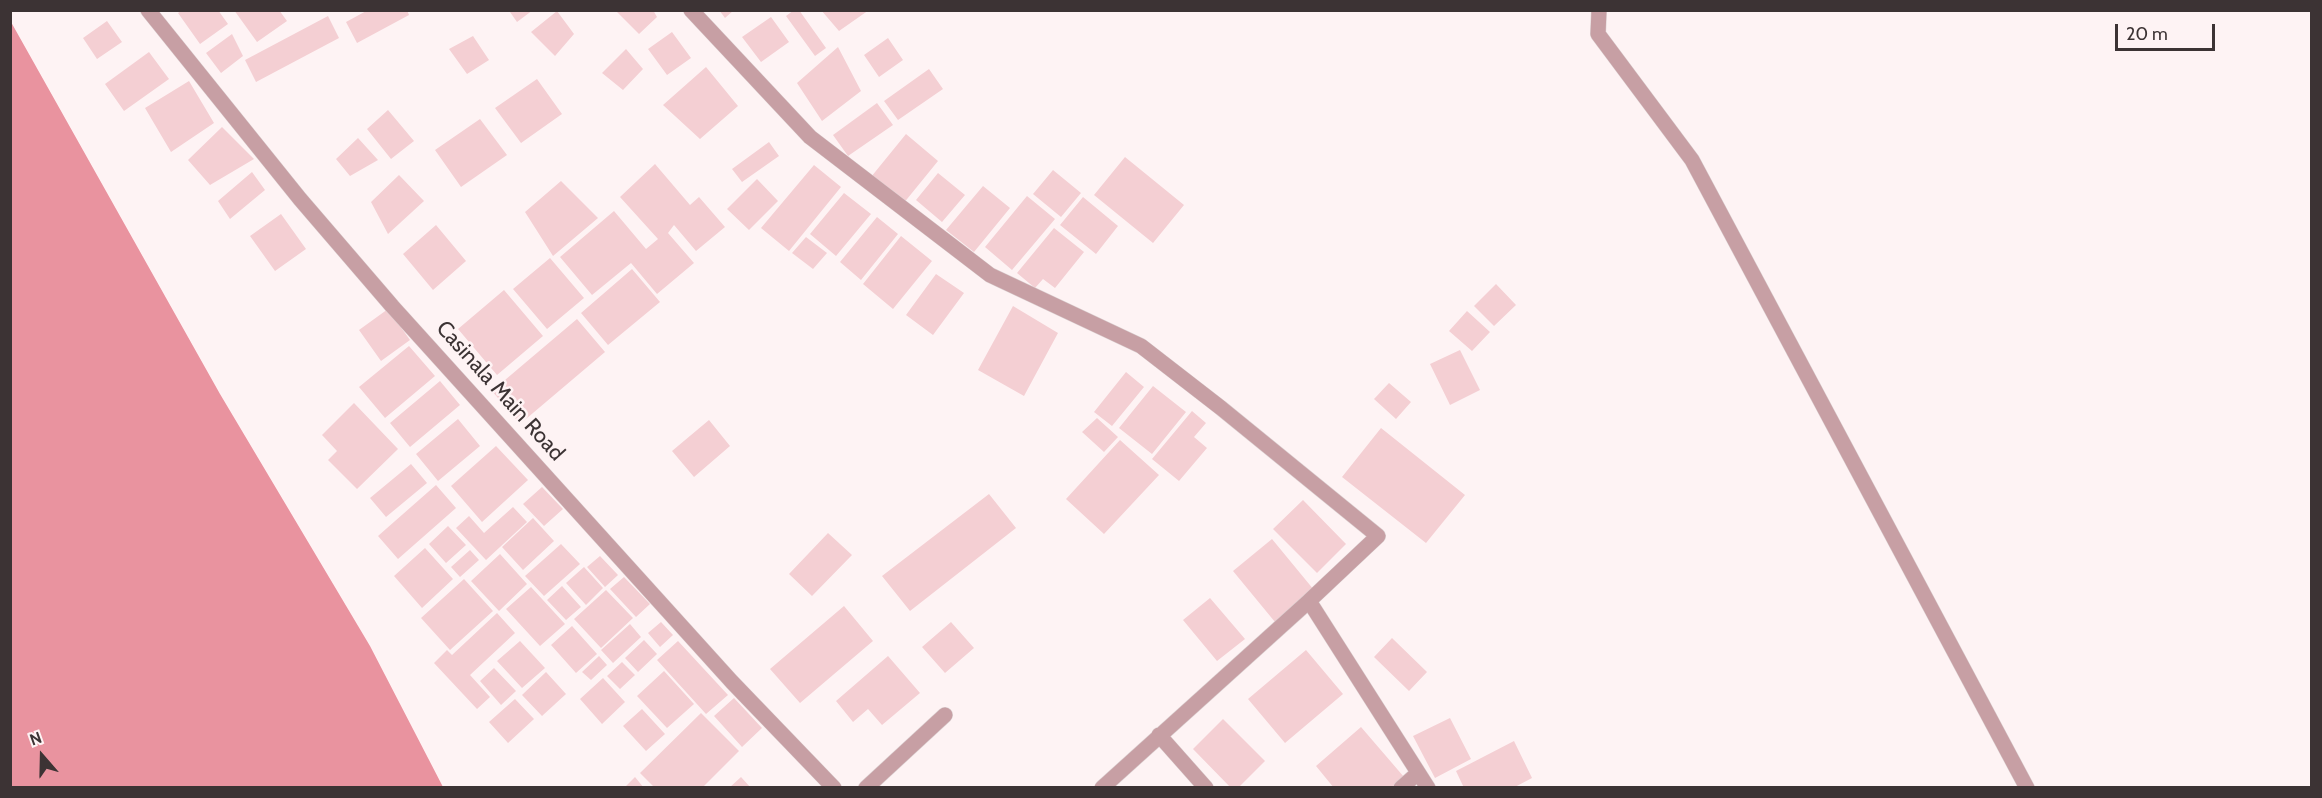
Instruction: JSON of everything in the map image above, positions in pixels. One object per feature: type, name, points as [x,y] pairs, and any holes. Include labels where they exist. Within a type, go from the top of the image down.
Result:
[{"type":"street","points":[[691,10],[810,137],[980,268],[990,275],[1141,346],[1378,536],[1102,788]]},
{"type":"street","points":[[1599,10],[1598,34],[1692,160],[2027,788]]},
{"type":"street","name":"Casinala Main Road","points":[[155,13],[300,199],[392,306],[732,682],[834,788]]},
{"type":"street","points":[[1309,601],[1428,788]]},
{"type":"street","points":[[866,788],[945,715]]},
{"type":"street","points":[[1159,735],[1206,788]]},
{"type":"street","points":[[1401,788],[1418,773]]},
{"type":"shaded area","points":[[11,22],[220,394],[370,646],[443,787],[11,787]]},
{"type":"building","points":[[182,10],[218,10],[228,24],[200,44],[178,13]]},
{"type":"building","points":[[234,10],[279,10],[287,21],[257,42]]},
{"type":"building","points":[[368,10],[407,10],[409,15],[357,43],[346,22]]},
{"type":"building","points":[[533,10],[517,22],[510,12]]},
{"type":"building","points":[[619,10],[653,10],[657,17],[639,34],[617,12]]},
{"type":"building","points":[[719,10],[734,10],[725,18]]},
{"type":"building","points":[[794,10],[799,10],[826,48],[815,56],[786,16]]},
{"type":"building","points":[[821,10],[869,10],[839,31]]},
{"type":"building","points":[[557,11],[574,34],[555,56],[531,32]]},
{"type":"building","points":[[328,16],[339,38],[256,82],[245,60]]},
{"type":"building","points":[[771,17],[789,42],[761,62],[742,37]]},
{"type":"building","points":[[107,21],[122,42],[97,59],[83,38]]},
{"type":"building","points":[[672,32],[691,58],[667,75],[648,49]]},
{"type":"building","points":[[232,34],[243,56],[221,73],[206,53]]},
{"type":"building","points":[[473,36],[489,60],[467,74],[449,49]]},
{"type":"building","points":[[888,38],[903,60],[879,77],[864,55]]},
{"type":"building","points":[[838,47],[861,91],[822,121],[797,83]]},
{"type":"building","points":[[626,49],[643,69],[623,90],[602,73]]},
{"type":"building","points":[[149,52],[169,79],[124,111],[105,84]]},
{"type":"building","points":[[706,67],[738,106],[700,139],[663,105]]},
{"type":"building","points":[[929,69],[943,89],[898,120],[884,101]]},
{"type":"building","points":[[537,79],[562,114],[521,143],[495,108]]},
{"type":"building","points":[[189,81],[214,123],[171,152],[145,108]]},
{"type":"building","points":[[877,103],[893,125],[848,156],[833,135]]},
{"type":"building","points":[[388,110],[414,141],[391,159],[367,129]]},
{"type":"building","points":[[480,119],[507,155],[461,187],[435,150]]},
{"type":"building","points":[[222,127],[254,159],[210,185],[188,160]]},
{"type":"building","points":[[906,134],[938,161],[903,204],[871,177]]},
{"type":"building","points":[[358,138],[378,160],[350,176],[336,159]]},
{"type":"building","points":[[769,142],[779,156],[742,182],[732,169]]},
{"type":"building","points":[[1125,157],[1184,205],[1153,243],[1094,195]]},
{"type":"building","points":[[655,164],[690,205],[699,197],[725,227],[696,251],[674,225],[668,233],[694,263],[657,294],[631,263],[592,295],[560,257],[614,211],[646,249],[658,239],[620,197]]},
{"type":"building","points":[[814,165],[841,187],[789,251],[761,228]]},
{"type":"building","points":[[1053,170],[1081,193],[1061,217],[1033,194]]},
{"type":"building","points":[[252,172],[265,190],[230,219],[218,201]]},
{"type":"building","points":[[938,173],[965,195],[942,222],[916,200]]},
{"type":"building","points":[[399,175],[424,201],[388,234],[371,202]]},
{"type":"building","points":[[757,179],[778,201],[749,230],[727,209]]},
{"type":"building","points":[[561,181],[598,218],[553,256],[525,212]]},
{"type":"building","points":[[983,186],[1010,208],[974,252],[946,230]]},
{"type":"building","points":[[844,193],[871,214],[836,256],[810,234]]},
{"type":"building","points":[[1027,196],[1055,219],[1012,270],[985,247]]},
{"type":"building","points":[[1083,197],[1118,226],[1096,254],[1060,225]]},
{"type":"building","points":[[281,214],[306,249],[275,271],[250,236]]},
{"type":"building","points":[[877,217],[898,234],[861,280],[840,262]]},
{"type":"building","points":[[436,225],[466,261],[433,290],[403,254]]},
{"type":"building","points":[[1054,228],[1084,252],[1055,288],[1043,279],[1035,288],[1017,273]]},
{"type":"building","points":[[901,236],[932,261],[893,309],[863,284]]},
{"type":"building","points":[[806,237],[827,253],[813,269],[792,253]]},
{"type":"building","points":[[550,258],[584,298],[547,329],[513,289]]},
{"type":"building","points":[[632,269],[660,302],[608,345],[581,313]]},
{"type":"building","points":[[936,274],[964,293],[933,335],[906,315]]},
{"type":"building","points":[[1496,284],[1516,305],[1494,326],[1474,306]]},
{"type":"building","points":[[504,290],[543,336],[497,375],[458,329]]},
{"type":"building","points":[[1013,306],[1058,333],[1024,396],[978,370]]},
{"type":"building","points":[[388,309],[410,340],[381,361],[359,330]]},
{"type":"building","points":[[1467,311],[1490,332],[1472,351],[1449,331]]},
{"type":"building","points":[[577,319],[605,352],[520,424],[492,391]]},
{"type":"building","points":[[409,346],[435,376],[385,418],[359,387]]},
{"type":"building","points":[[1460,350],[1480,390],[1450,405],[1430,364]]},
{"type":"building","points":[[1126,372],[1144,387],[1112,426],[1094,412]]},
{"type":"building","points":[[440,381],[460,405],[410,447],[390,423]]},
{"type":"building","points":[[1389,383],[1411,402],[1396,419],[1374,399]]},
{"type":"building","points":[[1153,386],[1186,412],[1152,454],[1119,428]]},
{"type":"building","points":[[354,403],[398,449],[357,489],[328,460],[337,451],[322,435]]},
{"type":"building","points":[[1192,411],[1206,423],[1194,437],[1207,448],[1179,481],[1152,459]]},
{"type":"building","points":[[1097,418],[1118,437],[1104,452],[1082,432]]},
{"type":"building","points":[[458,419],[480,446],[438,481],[416,454]]},
{"type":"building","points":[[709,420],[730,446],[694,477],[672,451]]},
{"type":"building","points":[[1381,428],[1465,495],[1426,543],[1342,477]]},
{"type":"building","points":[[1120,440],[1159,475],[1104,534],[1066,499]]},
{"type":"building","points":[[496,446],[528,480],[482,522],[451,486]]},
{"type":"building","points":[[411,464],[427,483],[386,517],[370,498]]},
{"type":"building","points":[[436,485],[456,508],[398,559],[378,536]]},
{"type":"building","points":[[542,487],[563,509],[544,526],[523,504]]},
{"type":"building","points":[[989,494],[1016,528],[910,611],[882,576]]},
{"type":"building","points":[[1303,500],[1346,544],[1317,573],[1273,529]]},
{"type":"building","points":[[513,507],[527,522],[486,560],[456,528],[469,516],[484,533]]},
{"type":"building","points":[[533,518],[554,541],[523,570],[502,547]]},
{"type":"building","points":[[448,526],[466,545],[446,563],[429,544]]},
{"type":"building","points":[[828,533],[852,555],[812,596],[789,574]]},
{"type":"building","points":[[1272,539],[1314,590],[1275,622],[1233,571]]},
{"type":"building","points":[[561,544],[580,564],[544,596],[525,576]]},
{"type":"building","points":[[425,548],[453,579],[422,608],[394,576]]},
{"type":"building","points":[[470,550],[479,560],[460,577],[451,567]]},
{"type":"building","points":[[500,554],[527,584],[499,611],[471,581]]},
{"type":"building","points":[[600,556],[618,575],[605,587],[587,567]]},
{"type":"building","points":[[584,567],[603,588],[586,605],[566,583]]},
{"type":"building","points":[[624,577],[650,604],[636,617],[610,589]]},
{"type":"building","points":[[464,579],[493,611],[450,650],[421,618]]},
{"type":"building","points":[[562,586],[581,607],[566,620],[547,600]]},
{"type":"building","points":[[531,587],[565,624],[540,646],[506,609]]},
{"type":"building","points":[[606,590],[633,618],[601,648],[574,619]]},
{"type":"building","points":[[1210,598],[1245,639],[1217,661],[1183,620]]},
{"type":"building","points":[[844,606],[873,641],[800,703],[770,669]]},
{"type":"building","points":[[497,613],[515,633],[470,675],[490,697],[477,709],[434,663],[447,650],[452,655]]},
{"type":"building","points":[[661,622],[673,635],[660,647],[648,633]]},
{"type":"building","points":[[951,622],[974,648],[945,673],[922,647]]},
{"type":"building","points":[[630,624],[641,637],[613,663],[601,650]]},
{"type":"building","points":[[572,626],[597,654],[576,673],[551,645]]},
{"type":"building","points":[[1392,638],[1427,672],[1409,691],[1374,657]]},
{"type":"building","points":[[644,640],[657,654],[638,672],[625,658]]},
{"type":"building","points":[[520,641],[545,668],[522,688],[497,661]]},
{"type":"building","points":[[678,641],[728,695],[706,714],[657,660]]},
{"type":"building","points":[[1306,650],[1343,694],[1285,743],[1248,699]]},
{"type":"building","points":[[599,656],[607,665],[591,680],[582,672]]},
{"type":"building","points":[[888,656],[920,693],[882,725],[868,709],[853,722],[836,701]]},
{"type":"building","points":[[622,662],[635,675],[620,689],[607,676]]},
{"type":"building","points":[[494,668],[516,691],[501,705],[480,681]]},
{"type":"building","points":[[664,671],[694,704],[667,728],[637,696]]},
{"type":"building","points":[[546,672],[566,694],[542,716],[522,695]]},
{"type":"building","points":[[603,678],[625,702],[602,724],[580,699]]},
{"type":"building","points":[[734,698],[762,728],[742,747],[714,716]]},
{"type":"building","points":[[515,699],[534,719],[508,743],[489,722]]},
{"type":"building","points":[[642,709],[665,734],[646,751],[623,726]]},
{"type":"building","points":[[701,713],[739,751],[702,788],[655,788],[640,773]]},
{"type":"building","points":[[1450,718],[1471,759],[1435,778],[1413,736]]},
{"type":"building","points":[[1223,719],[1265,761],[1238,788],[1231,788],[1193,749]]},
{"type":"building","points":[[1361,727],[1404,777],[1391,788],[1334,788],[1316,766]]},
{"type":"building","points":[[1514,741],[1532,778],[1513,788],[1464,788],[1456,771]]},
{"type":"building","points":[[635,777],[644,788],[624,788]]},
{"type":"building","points":[[741,777],[751,788],[729,788]]}]
